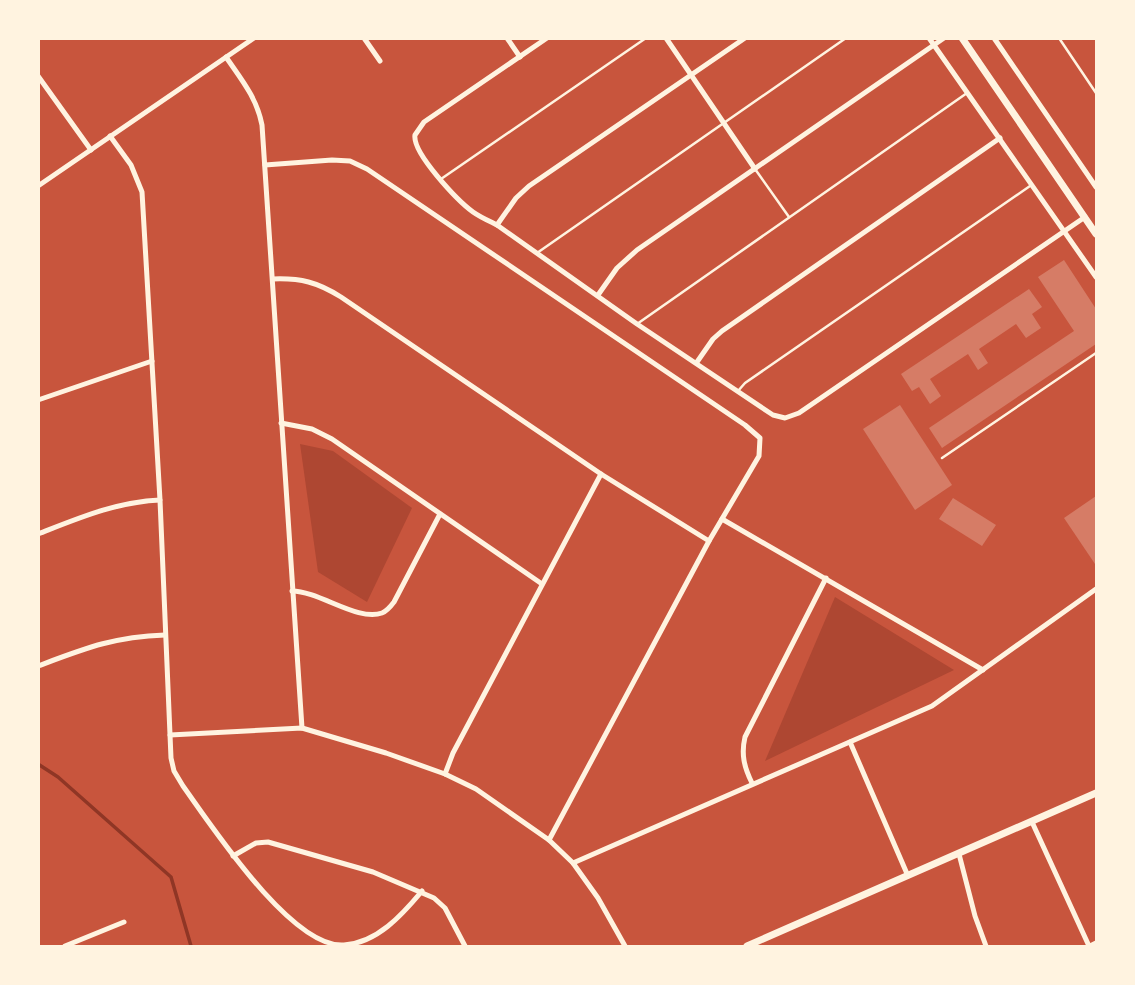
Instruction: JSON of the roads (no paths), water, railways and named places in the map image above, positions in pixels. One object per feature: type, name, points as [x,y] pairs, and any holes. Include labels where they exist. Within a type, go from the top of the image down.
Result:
[{"type":"main road","points":[[962,38],[1097,234]]},
{"type":"main road","points":[[747,947],[1097,793]]},
{"type":"street","points":[[38,186],[254,38]]},
{"type":"street","points":[[376,38],[366,41],[380,61]]},
{"type":"street","points":[[506,38],[520,57]]},
{"type":"street","points":[[548,38],[424,122],[418,128],[414,141],[416,148],[472,212],[497,225],[637,324],[773,415],[785,418],[799,413],[1084,217]]},
{"type":"street","points":[[666,38],[755,169]]},
{"type":"street","points":[[497,225],[516,198],[529,186],[746,38]]},
{"type":"street","points":[[929,38],[1097,277]]},
{"type":"street","points":[[598,295],[617,268],[637,250],[944,38]]},
{"type":"street","points":[[994,38],[1097,187]]},
{"type":"street","points":[[226,57],[253,95],[259,110],[273,279],[302,728]]},
{"type":"street","points":[[38,76],[91,150]]},
{"type":"street","points":[[110,136],[131,165],[142,192],[174,771],[233,856],[271,901],[308,932],[327,943],[344,945],[364,940],[394,922],[422,891]]},
{"type":"street","points":[[697,362],[722,331],[1000,138]]},
{"type":"street","points":[[265,165],[332,160],[351,161],[367,169],[754,431],[760,438],[759,456],[709,541],[549,840]]},
{"type":"street","points":[[273,279],[299,279],[319,284],[341,296],[601,474],[709,541]]},
{"type":"street","points":[[38,400],[152,361]]},
{"type":"street","points":[[281,423],[312,429],[332,439],[542,584]]},
{"type":"street","points":[[445,774],[453,753],[601,474]]},
{"type":"street","points":[[38,534],[107,507],[134,501],[160,500]]},
{"type":"street","points":[[292,591],[310,594],[370,615],[385,612],[394,602],[440,514]]},
{"type":"street","points":[[722,519],[982,670]]},
{"type":"street","points":[[752,783],[742,750],[745,737],[826,578]]},
{"type":"street","points":[[573,863],[932,706],[1097,589]]},
{"type":"street","points":[[38,666],[96,644],[117,639],[165,635]]},
{"type":"street","points":[[170,735],[302,728],[445,774],[476,789],[549,840],[573,863],[598,898],[625,947]]},
{"type":"street","points":[[850,742],[908,876]]},
{"type":"street","points":[[1032,822],[1089,947],[1097,943]]},
{"type":"street","points":[[233,856],[256,843],[268,842],[373,872],[422,891],[445,908],[466,947]]},
{"type":"street","points":[[959,854],[986,947]]},
{"type":"street","points":[[65,947],[124,922]]},
{"type":"lane","points":[[441,179],[646,38]]},
{"type":"lane","points":[[537,253],[846,38]]},
{"type":"lane","points":[[1059,38],[1097,93]]},
{"type":"lane","points":[[637,324],[968,92]]},
{"type":"lane","points":[[755,169],[789,217]]},
{"type":"lane","points":[[738,391],[745,383],[1033,185]]},
{"type":"lane","points":[[942,458],[1097,353]]},
{"type":"waterway","points":[[38,764],[58,777],[171,877],[191,946]]}]
